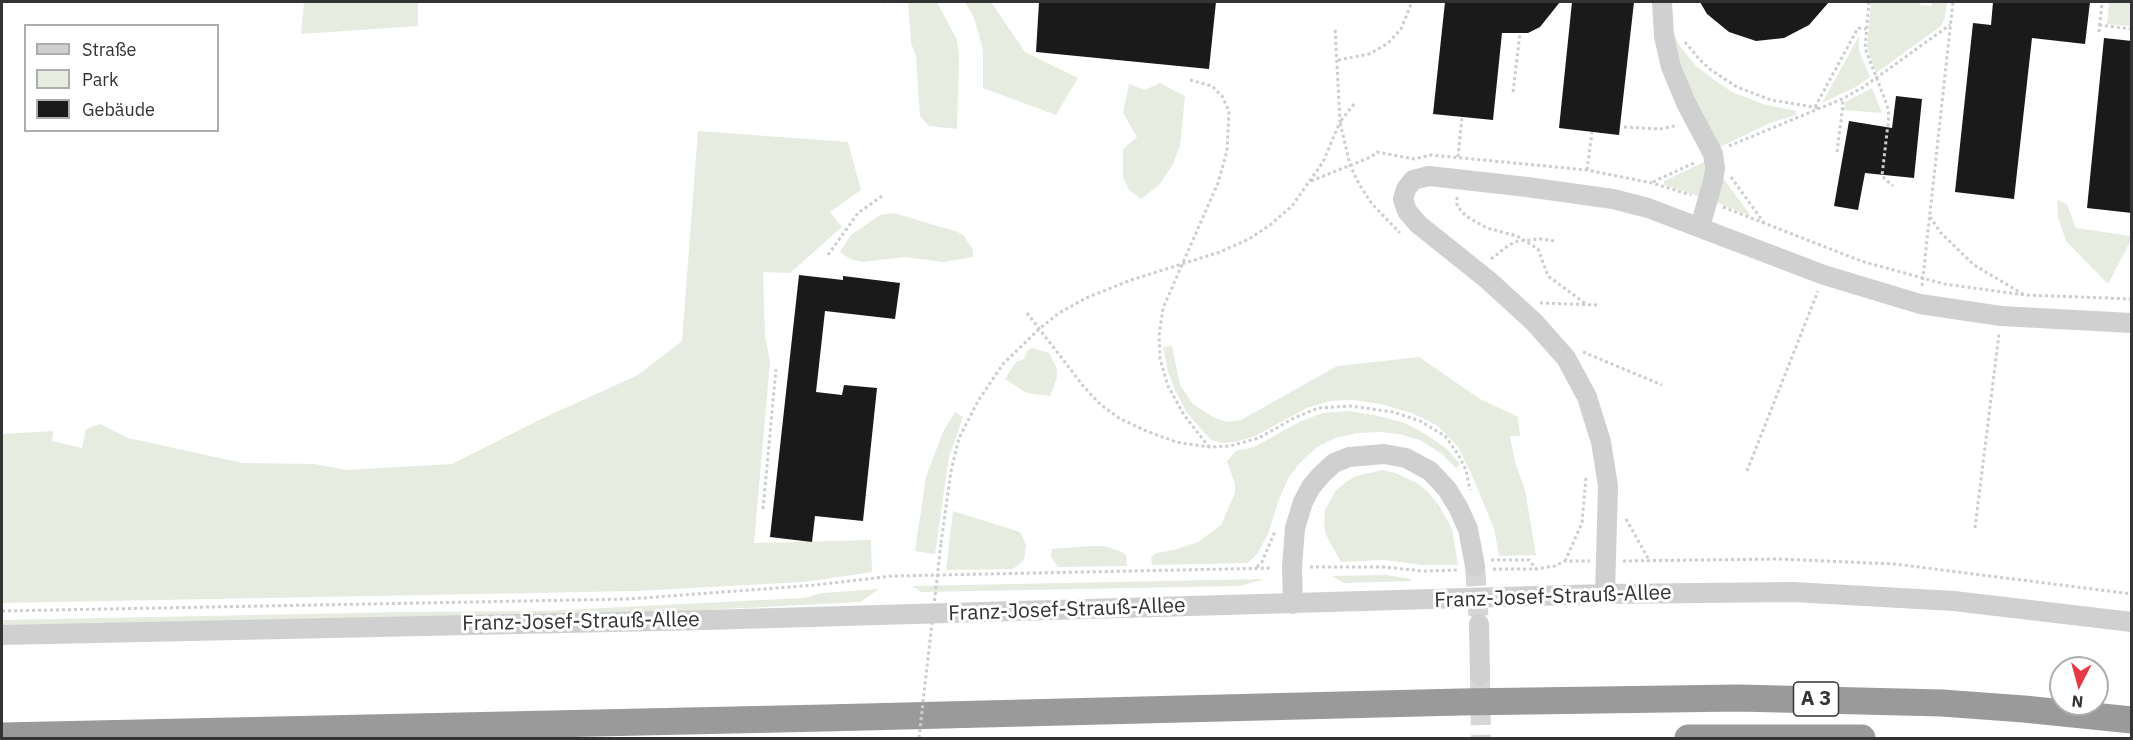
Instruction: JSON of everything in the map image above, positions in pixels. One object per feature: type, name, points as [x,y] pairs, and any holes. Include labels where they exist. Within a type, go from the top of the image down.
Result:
[{"type":"highway","name":"A 3","points":[[2,736],[1460,702],[1738,698],[1942,704],[2024,709],[2132,720]]},
{"type":"highway","name":"A 3","points":[[1688,738],[1862,738]]},
{"type":"street","points":[[1662,2],[1667,52],[1678,86],[1713,154],[1715,168],[1709,201],[1700,227]]},
{"type":"street","points":[[1605,594],[1608,486],[1601,442],[1587,397],[1566,358],[1534,322],[1476,270],[1418,224],[1407,211],[1403,199],[1406,189],[1413,180],[1429,176],[1613,199],[1648,208],[1824,276],[1920,304],[2001,316],[2132,323]]},
{"type":"street","points":[[1293,604],[1292,567],[1295,528],[1303,502],[1311,487],[1334,463],[1349,457],[1384,454],[1406,458],[1430,471],[1447,489],[1458,507],[1468,529],[1475,566]]},
{"type":"street","name":"Franz-Josef-Strauß-Allee","points":[[2,635],[682,621],[1605,594],[1803,592],[1954,601],[2132,622]]},
{"type":"street","points":[[1479,624],[1480,675]]},
{"type":"path","points":[[1338,60],[1369,54],[1387,44],[1401,29],[1412,2]]},
{"type":"path","points":[[1869,2],[1865,48],[1887,105],[1882,176],[1893,186]]},
{"type":"path","points":[[1920,304],[1953,2]]},
{"type":"path","points":[[2099,32],[2102,2]]},
{"type":"path","points":[[2099,25],[2132,30]]},
{"type":"path","points":[[1652,183],[1753,135],[1842,99],[1950,26]]},
{"type":"path","points":[[1335,27],[1340,122],[1350,165],[1372,204],[1402,235]]},
{"type":"path","points":[[1815,107],[1858,28],[1866,29]]},
{"type":"path","points":[[1513,92],[1520,33]]},
{"type":"path","points":[[1681,36],[1700,60],[1737,87],[1771,100],[1820,108]]},
{"type":"path","points":[[1191,80],[1212,86],[1222,96],[1228,111],[1227,152],[1218,183],[1163,308],[1159,336],[1160,359],[1168,386],[1184,416],[1209,447]]},
{"type":"path","points":[[1837,152],[1842,99]]},
{"type":"path","points":[[919,738],[940,543],[951,471],[959,438],[978,401],[1003,364],[1038,329],[1059,313],[1086,298],[1131,280],[1220,252],[1250,239],[1270,225],[1292,206],[1311,181],[1323,162],[1340,122],[1354,104]]},
{"type":"path","points":[[1458,158],[1462,117]]},
{"type":"path","points":[[1624,127],[1660,129],[1695,119]]},
{"type":"path","points":[[1587,170],[1592,132]]},
{"type":"path","points":[[1311,181],[1371,157],[1377,152],[1414,159],[1431,155],[1587,170],[1652,183],[1709,201],[1834,252],[1922,279],[1990,292],[2132,299]]},
{"type":"path","points":[[1713,154],[1765,224]]},
{"type":"path","points":[[1458,179],[1457,206],[1467,216],[1487,228],[1516,236],[1538,249],[1548,276],[1586,304]]},
{"type":"path","points":[[828,255],[858,213],[882,196]]},
{"type":"path","points":[[1929,215],[1941,232],[1974,265],[2025,295]]},
{"type":"path","points":[[1476,270],[1509,245],[1540,239],[1556,241]]},
{"type":"path","points":[[1747,471],[1824,276]]},
{"type":"path","points":[[1514,303],[1598,305]]},
{"type":"path","points":[[1027,313],[1084,387],[1100,404],[1119,418],[1176,442],[1209,447],[1230,446],[1259,438],[1294,418],[1318,408],[1350,406],[1393,412],[1420,421],[1444,436],[1458,454],[1466,470],[1471,497]]},
{"type":"path","points":[[1975,528],[2001,316]]},
{"type":"path","points":[[1581,351],[1662,385]]},
{"type":"path","points":[[763,509],[776,369]]},
{"type":"path","points":[[1565,561],[1582,523],[1586,467]]},
{"type":"path","points":[[1624,514],[1650,561]]},
{"type":"path","points":[[1498,569],[1536,569],[1555,566],[1565,561],[1778,559],[1895,564],[2132,594]]},
{"type":"path","points":[[1495,560],[1529,560],[1536,569]]},
{"type":"path","points":[[2,611],[629,599],[816,585],[892,576],[1339,566],[1423,571],[1455,570]]},
{"type":"green space","points":[[304,2],[418,2],[418,26],[301,34]]},
{"type":"green space","points":[[908,2],[937,2],[957,40],[959,56],[957,129],[929,126],[920,116],[916,56],[911,43]]},
{"type":"green space","points":[[965,2],[991,2],[1025,52],[1078,78],[1056,115],[983,88],[983,49],[974,18]]},
{"type":"green space","points":[[1871,2],[1921,2],[1920,5],[1931,6],[1932,2],[1947,2],[1941,26],[1876,73],[1867,47]]},
{"type":"green space","points":[[2109,2],[2131,2],[2131,26],[2107,24]]},
{"type":"green space","points":[[1669,22],[1679,45],[1695,65],[1713,79],[1732,92],[1763,104],[1796,111],[1796,115],[1770,123],[1714,150],[1687,103]]},
{"type":"green space","points":[[1859,36],[1859,51],[1870,77],[1856,87],[1822,103]]},
{"type":"green space","points":[[1160,83],[1185,96],[1180,146],[1173,164],[1159,185],[1141,199],[1129,190],[1123,177],[1123,149],[1137,137],[1123,113],[1129,84],[1145,90]]},
{"type":"green space","points":[[1872,88],[1882,113],[1844,110],[1845,102]]},
{"type":"green space","points":[[698,131],[848,142],[861,190],[830,212],[842,227],[790,273],[763,272],[765,336],[770,362],[754,543],[871,540],[872,572],[804,582],[636,591],[2,603],[2,434],[53,431],[52,441],[82,448],[86,429],[100,424],[128,438],[243,463],[315,464],[346,470],[452,464],[539,420],[638,375],[682,341]]},
{"type":"green space","points":[[1704,162],[1705,174],[1701,197],[1664,185],[1664,181]]},
{"type":"green space","points":[[1720,174],[1751,216],[1715,202]]},
{"type":"green space","points":[[2057,199],[2067,205],[2076,228],[2131,236],[2108,284],[2066,241],[2058,217]]},
{"type":"green space","points":[[894,213],[958,232],[964,236],[973,250],[973,257],[943,262],[905,257],[863,262],[850,259],[840,252],[851,235],[880,215]]},
{"type":"green space","points":[[1172,346],[1180,385],[1193,404],[1213,417],[1227,422],[1241,420],[1337,366],[1419,357],[1480,399],[1518,417],[1520,436],[1510,436],[1515,462],[1525,490],[1536,555],[1499,556],[1494,528],[1471,473],[1458,447],[1438,426],[1412,413],[1380,404],[1353,400],[1330,401],[1307,408],[1255,436],[1235,442],[1223,443],[1211,440],[1187,413],[1175,390],[1168,372],[1163,347]]},
{"type":"green space","points":[[1032,348],[1049,353],[1057,369],[1057,378],[1050,396],[1027,393],[1005,379],[1016,362],[1024,359],[1027,351]]},
{"type":"green space","points":[[1350,411],[1405,423],[1447,449],[1460,464],[1456,468],[1442,454],[1420,440],[1399,434],[1358,433],[1335,438],[1317,447],[1289,477],[1268,534],[1258,553],[1248,563],[1152,565],[1151,558],[1156,553],[1198,542],[1221,525],[1235,493],[1235,484],[1227,461],[1236,451],[1254,447],[1301,421],[1323,413]]},
{"type":"green space","points":[[955,412],[963,417],[949,457],[935,554],[915,551],[926,477],[943,432]]},
{"type":"green space","points":[[1382,470],[1417,483],[1438,504],[1452,529],[1458,565],[1422,565],[1384,560],[1341,562],[1326,535],[1325,510],[1336,490],[1346,482],[1356,476]]},
{"type":"green space","points":[[953,511],[1020,532],[1026,545],[1024,560],[1013,569],[946,570]]},
{"type":"green space","points":[[1103,546],[1117,550],[1126,555],[1127,566],[1058,567],[1051,557],[1052,549]]},
{"type":"green space","points":[[1386,575],[1411,579],[1411,581],[1344,583],[1332,576]]},
{"type":"green space","points":[[1264,579],[1240,586],[921,592],[912,586]]},
{"type":"green space","points":[[879,589],[860,602],[667,612],[2,628],[2,620],[542,611],[804,598],[822,593]]},
{"type":"building","points":[[1039,2],[1216,2],[1209,69],[1036,52]]},
{"type":"building","points":[[1445,2],[1560,2],[1540,27],[1528,33],[1502,33],[1493,120],[1433,114]]},
{"type":"building","points":[[1572,2],[1634,2],[1619,135],[1559,128]]},
{"type":"building","points":[[1700,2],[1829,2],[1809,25],[1784,38],[1756,41],[1729,32],[1707,14]]},
{"type":"building","points":[[1993,2],[2090,2],[2085,44],[2032,38],[2014,199],[1955,192],[1973,23],[1991,25]]},
{"type":"building","points":[[2104,38],[2132,41],[2132,213],[2087,208]]},
{"type":"building","points":[[1896,96],[1922,99],[1914,178],[1865,173],[1858,210],[1834,206],[1849,121],[1892,128]]},
{"type":"building","points":[[799,275],[843,280],[843,276],[900,283],[895,319],[825,311],[816,392],[842,395],[844,385],[877,388],[863,521],[815,516],[812,542],[770,537]]},
{"type":"tunnel","points":[[1475,566],[1479,624]]},
{"type":"tunnel","points":[[1480,675],[1481,738]]}]
